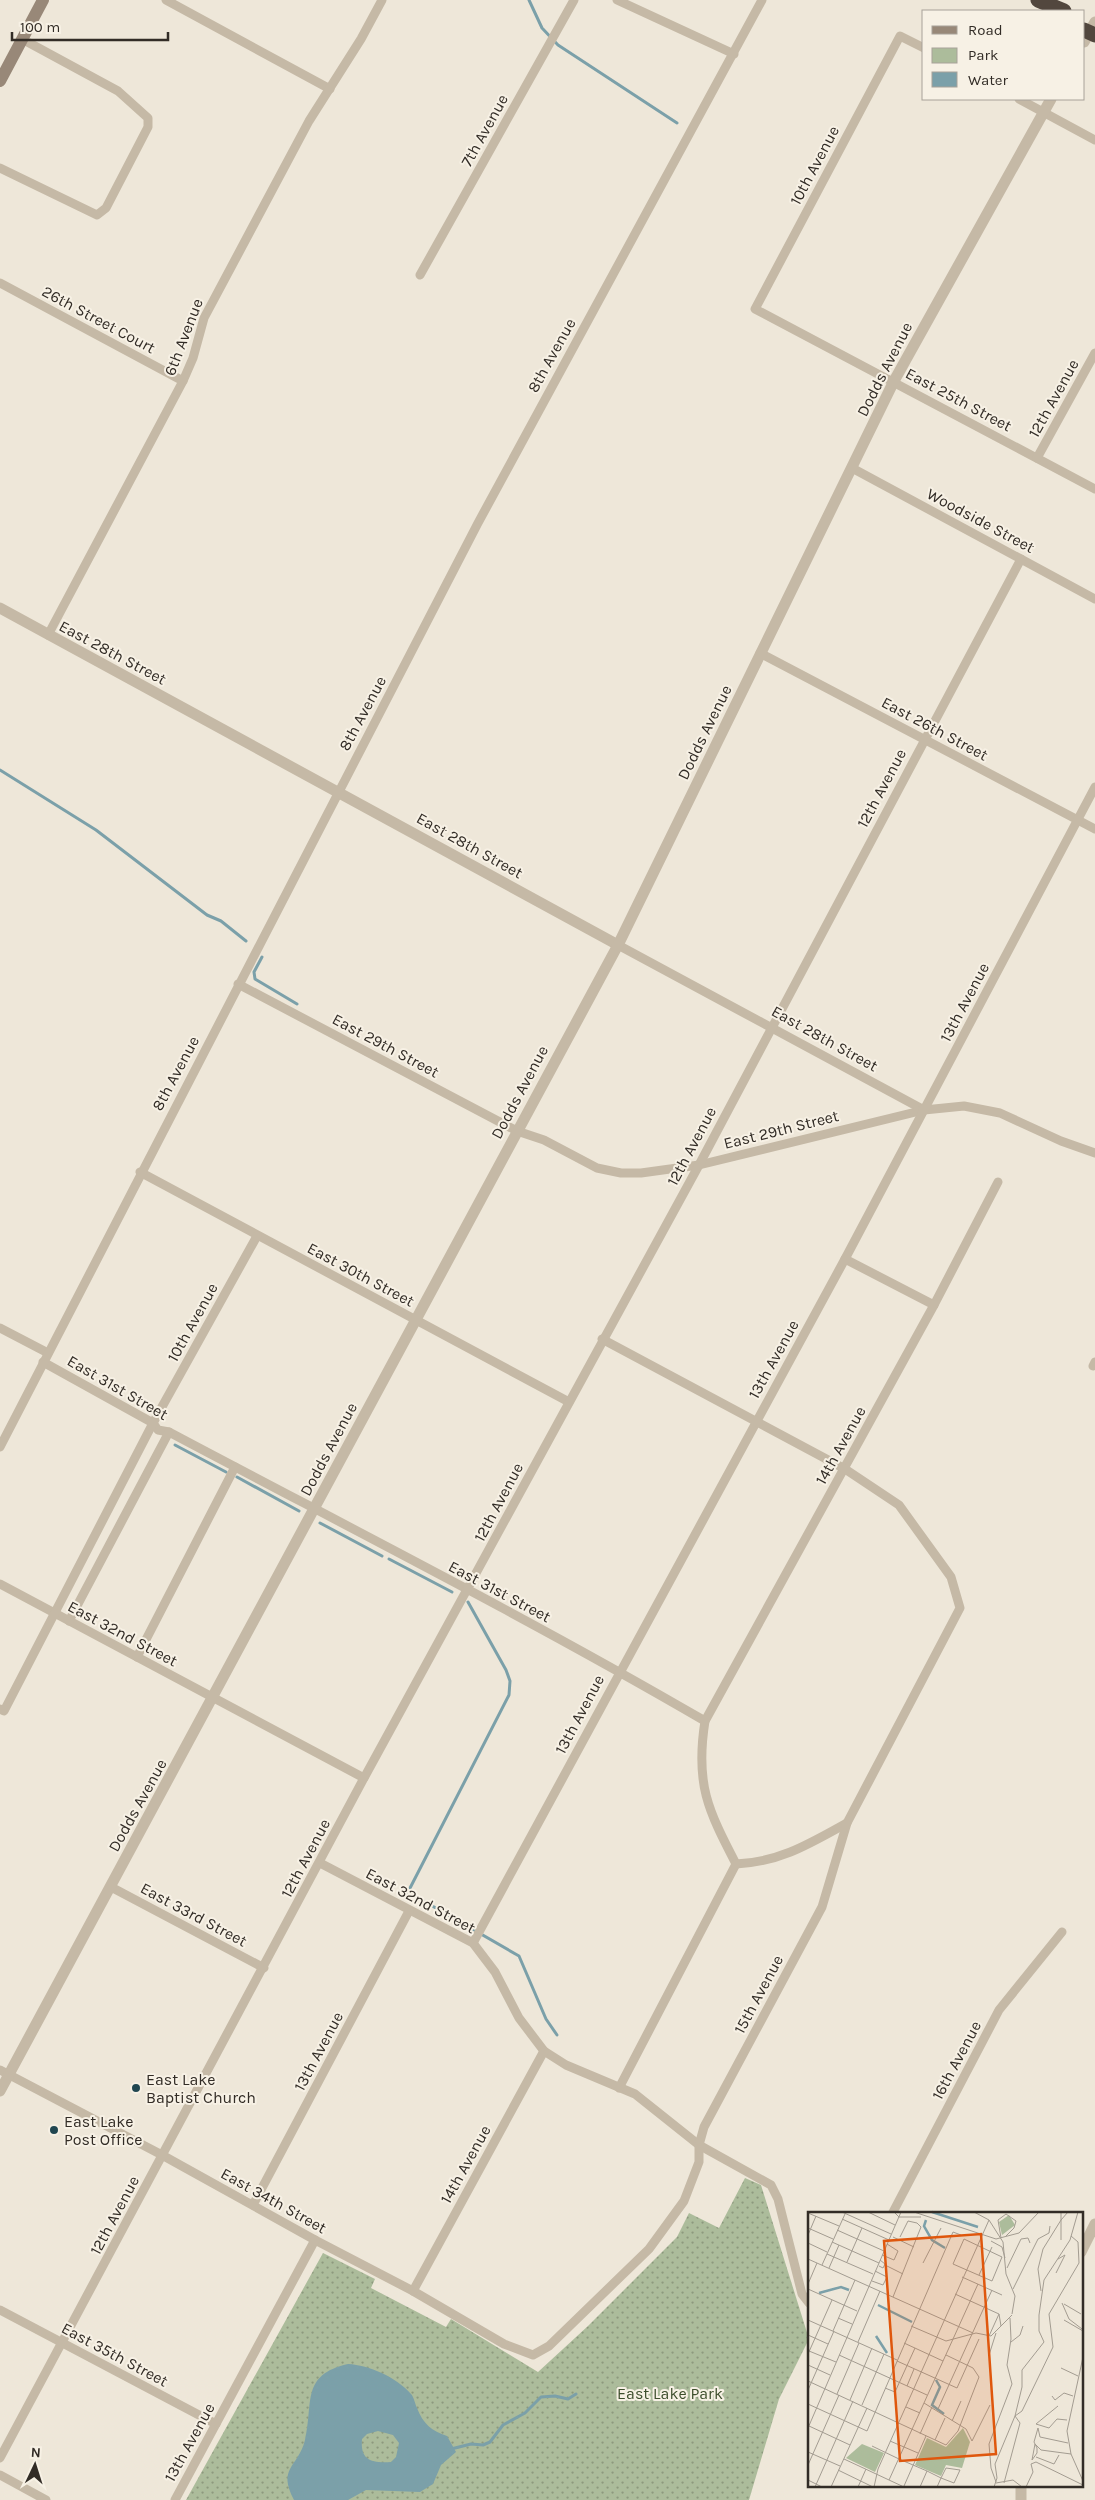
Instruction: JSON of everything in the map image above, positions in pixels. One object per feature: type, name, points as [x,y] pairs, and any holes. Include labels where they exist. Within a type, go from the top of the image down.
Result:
[{"type":"highway","points":[[1026,0],[1060,10]]},
{"type":"main road","points":[[0,81],[43,0]]},
{"type":"street","points":[[166,0],[330,89]]},
{"type":"street","name":"6th Avenue","points":[[48,635],[183,381],[193,358],[204,318],[309,121],[361,39],[382,0]]},
{"type":"street","name":"7th Avenue","points":[[420,275],[574,0]]},
{"type":"street","points":[[617,0],[734,54]]},
{"type":"street","name":"8th Avenue","points":[[0,1447],[337,791],[553,383],[762,0]]},
{"type":"street","points":[[1085,40],[1095,23]]},
{"type":"street","name":"10th Avenue","points":[[755,308],[900,36],[922,47]]},
{"type":"street","points":[[0,168],[97,215],[106,208],[148,127],[148,118],[118,91],[22,39]]},
{"type":"street","points":[[1020,100],[1095,140]]},
{"type":"street","name":"Dodds Avenue","points":[[0,2091],[4,2073],[111,1887],[516,1131],[618,945],[894,381],[1050,100]]},
{"type":"street","name":"26th Street Court","points":[[0,283],[183,381]]},
{"type":"street","name":"East 25th Street","points":[[755,308],[1095,489]]},
{"type":"street","name":"12th Avenue","points":[[1037,458],[1095,353]]},
{"type":"street","name":"Woodside Street","points":[[852,468],[1095,600]]},
{"type":"street","name":"12th Avenue","points":[[0,2458],[63,2344],[364,1778],[698,1165],[1021,559]]},
{"type":"street","name":"East 28th Street","points":[[0,608],[924,1110]]},
{"type":"street","name":"East 26th Street","points":[[760,653],[1095,830]]},
{"type":"street","name":"13th Avenue","points":[[473,1942],[845,1259],[1095,787]]},
{"type":"street","name":"East 29th Street","points":[[238,984],[516,1131],[544,1140],[597,1168],[621,1173],[641,1173],[698,1165],[924,1110],[964,1106],[1000,1113],[1061,1141],[1095,1153]]},
{"type":"street","name":"East 30th Street","points":[[140,1172],[569,1402]]},
{"type":"street","name":"14th Avenue","points":[[705,1721],[845,1469],[998,1182]]},
{"type":"street","name":"10th Avenue","points":[[56,1613],[153,1423],[257,1236]]},
{"type":"street","points":[[845,1259],[934,1305]]},
{"type":"street","name":"East 31st Street","points":[[0,1328],[153,1423],[158,1430],[169,1432],[315,1508],[467,1591],[620,1671],[705,1721]]},
{"type":"street","points":[[602,1340],[845,1469]]},
{"type":"street","points":[[69,1621],[169,1432]]},
{"type":"street","points":[[137,1657],[235,1467]]},
{"type":"street","name":"15th Avenue","points":[[533,2355],[549,2346],[649,2249],[684,2201],[699,2162],[699,2145],[704,2127],[822,1907],[846,1823],[960,1608],[951,1576],[900,1505],[845,1469]]},
{"type":"street","name":"East 32nd Street","points":[[0,1584],[364,1778]]},
{"type":"street","points":[[0,1709],[4,1711],[56,1613]]},
{"type":"street","points":[[705,1721],[700,1753],[703,1786],[714,1821],[736,1864]]},
{"type":"street","points":[[736,1864],[760,1863],[804,1847],[846,1823]]},
{"type":"street","name":"East 32nd Street","points":[[320,1863],[409,1911],[473,1942],[495,1972],[518,2018],[544,2051],[566,2065],[635,2094],[699,2145],[771,2185],[778,2199],[802,2294],[808,2302]]},
{"type":"street","points":[[619,2088],[736,1864]]},
{"type":"street","name":"East 33rd Street","points":[[111,1887],[264,1968]]},
{"type":"street","name":"13th Avenue","points":[[253,2205],[409,1911]]},
{"type":"street","name":"16th Avenue","points":[[893,2212],[999,2010],[1062,1932]]},
{"type":"street","name":"14th Avenue","points":[[413,2291],[544,2051]]},
{"type":"street","name":"East 34th Street","points":[[4,2073],[162,2155],[315,2240],[413,2291],[504,2344],[533,2355]]},
{"type":"street","points":[[1082,2250],[1095,2224]]},
{"type":"street","name":"13th Avenue","points":[[175,2500],[315,2240]]},
{"type":"street","name":"East 35th Street","points":[[0,2310],[216,2424]]},
{"type":"street","points":[[0,2475],[46,2500]]},
{"type":"green space","name":"East Lake Park","points":[[745,2178],[761,2185],[808,2336],[808,2341],[779,2399],[749,2500],[186,2500],[323,2253],[375,2279],[371,2288],[446,2327],[451,2319],[538,2372],[588,2326],[677,2237],[689,2213],[719,2228]]},
{"type":"water","points":[[348,2364],[373,2369],[398,2382],[411,2394],[425,2423],[437,2432],[447,2436],[456,2452],[441,2465],[433,2484],[420,2492],[366,2490],[348,2500],[294,2500],[289,2489],[288,2474],[305,2440],[312,2392],[322,2375]],"holes":[[[378,2431],[393,2435],[399,2443],[396,2457],[391,2462],[373,2461],[365,2456],[362,2439],[367,2434]]]},
{"type":"waterway","points":[[529,0],[542,28],[558,45],[677,123]]},
{"type":"waterway","points":[[0,770],[96,830],[207,915],[221,921],[246,941]]},
{"type":"waterway","points":[[262,957],[254,972],[255,979],[297,1004]]},
{"type":"waterway","points":[[175,1445],[226,1472]]},
{"type":"waterway","points":[[237,1477],[299,1511]]},
{"type":"waterway","points":[[320,1523],[382,1556]]},
{"type":"waterway","points":[[389,1559],[452,1592]]},
{"type":"waterway","points":[[468,1602],[506,1670],[510,1681],[509,1695],[408,1892],[519,1956],[546,2019],[557,2035]]},
{"type":"waterway","points":[[451,2449],[471,2444],[483,2445],[490,2442],[503,2425],[525,2413],[541,2397],[555,2396],[568,2399],[576,2394]]},
{"type":"place","name":"East Lake Baptist Church","points":[[136,2088]]},
{"type":"place","name":"East Lake Post Office","points":[[54,2130]]}]
